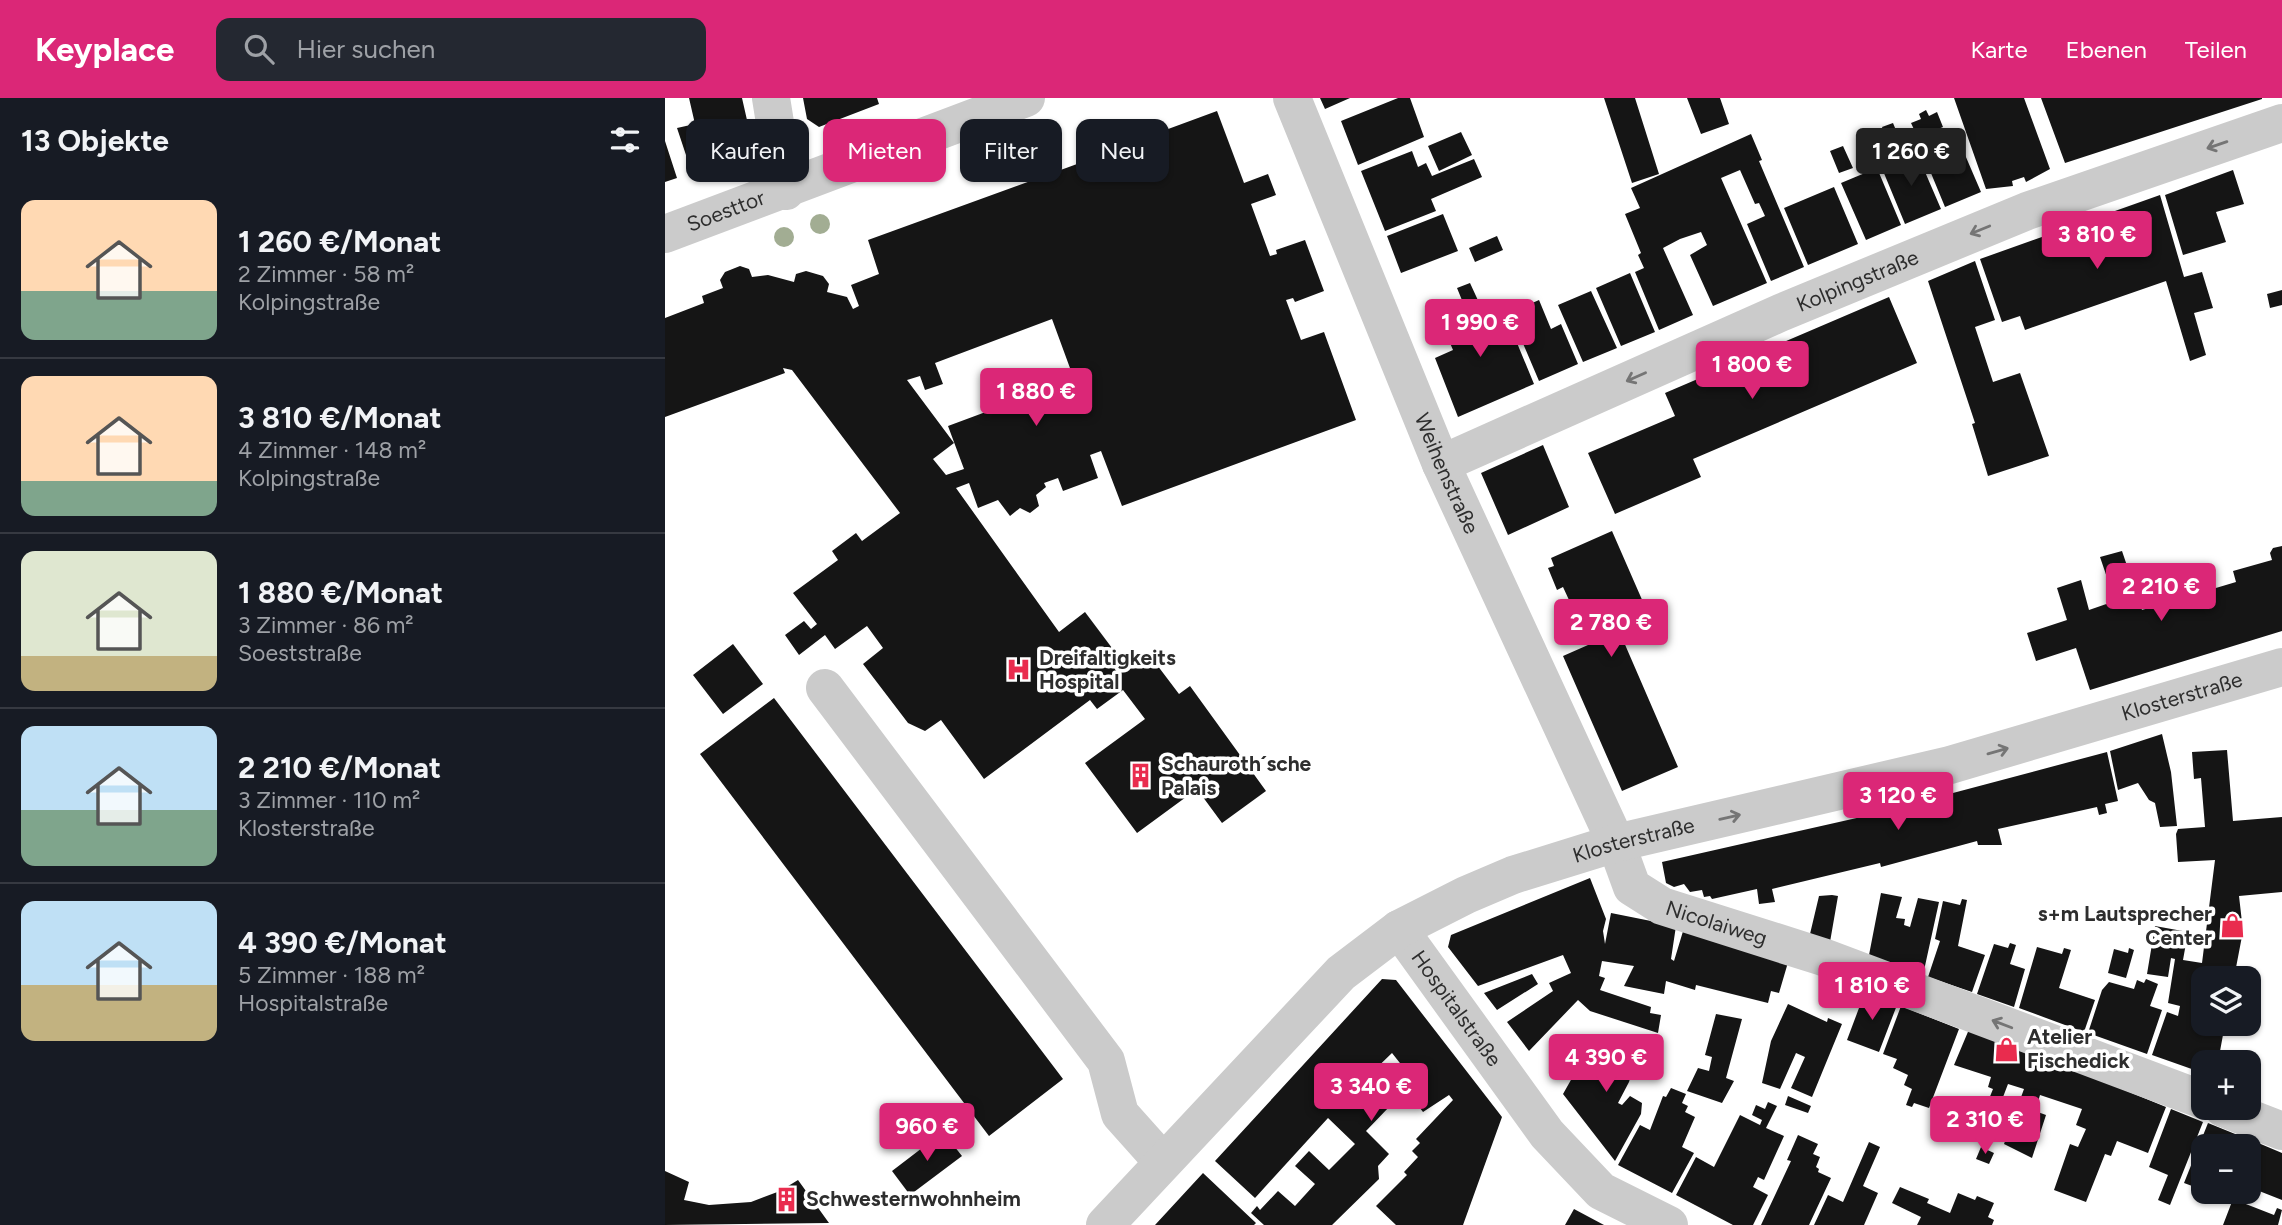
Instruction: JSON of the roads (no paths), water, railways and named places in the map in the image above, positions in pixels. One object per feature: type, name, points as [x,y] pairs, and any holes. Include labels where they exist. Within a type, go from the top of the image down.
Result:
[{"type":"street","points":[[771,98],[786,191]]},
{"type":"street","name":"Soesttor","points":[[665,234],[786,191],[1026,98]]},
{"type":"street","name":"Weihenstraße","points":[[1293,98],[1441,464],[1616,843]]},
{"type":"street","name":"Kolpingstraße","points":[[1441,464],[1780,313],[2027,211],[2282,123]]},
{"type":"street","name":"Klosterstraße","points":[[1105,1225],[1162,1161],[1341,973],[1399,929],[1466,895],[1513,875],[1616,843],[1949,765],[2282,667]]},
{"type":"street","points":[[825,688],[1106,1061],[1121,1114],[1162,1161]]},
{"type":"street","name":"Nicolaiweg","points":[[1616,843],[1632,887],[1662,906],[1823,957],[2191,1095]]},
{"type":"street","name":"Hospitalstraße","points":[[1399,929],[1547,1134],[1601,1191],[1669,1225]]},
{"type":"street","points":[[2254,1120],[2282,1131]]},
{"type":"place","name":"Dreifaltigkeits Hospital","points":[[1019,670]]},
{"type":"place","name":"Schauroth´sche Palais","points":[[1141,776]]},
{"type":"place","name":"s+m Lautsprecher Center","points":[[2232,926]]},
{"type":"place","name":"Atelier Fischedick","points":[[2007,1049]]},
{"type":"place","name":"Schwesternwohnheim","points":[[786,1199]]}]
